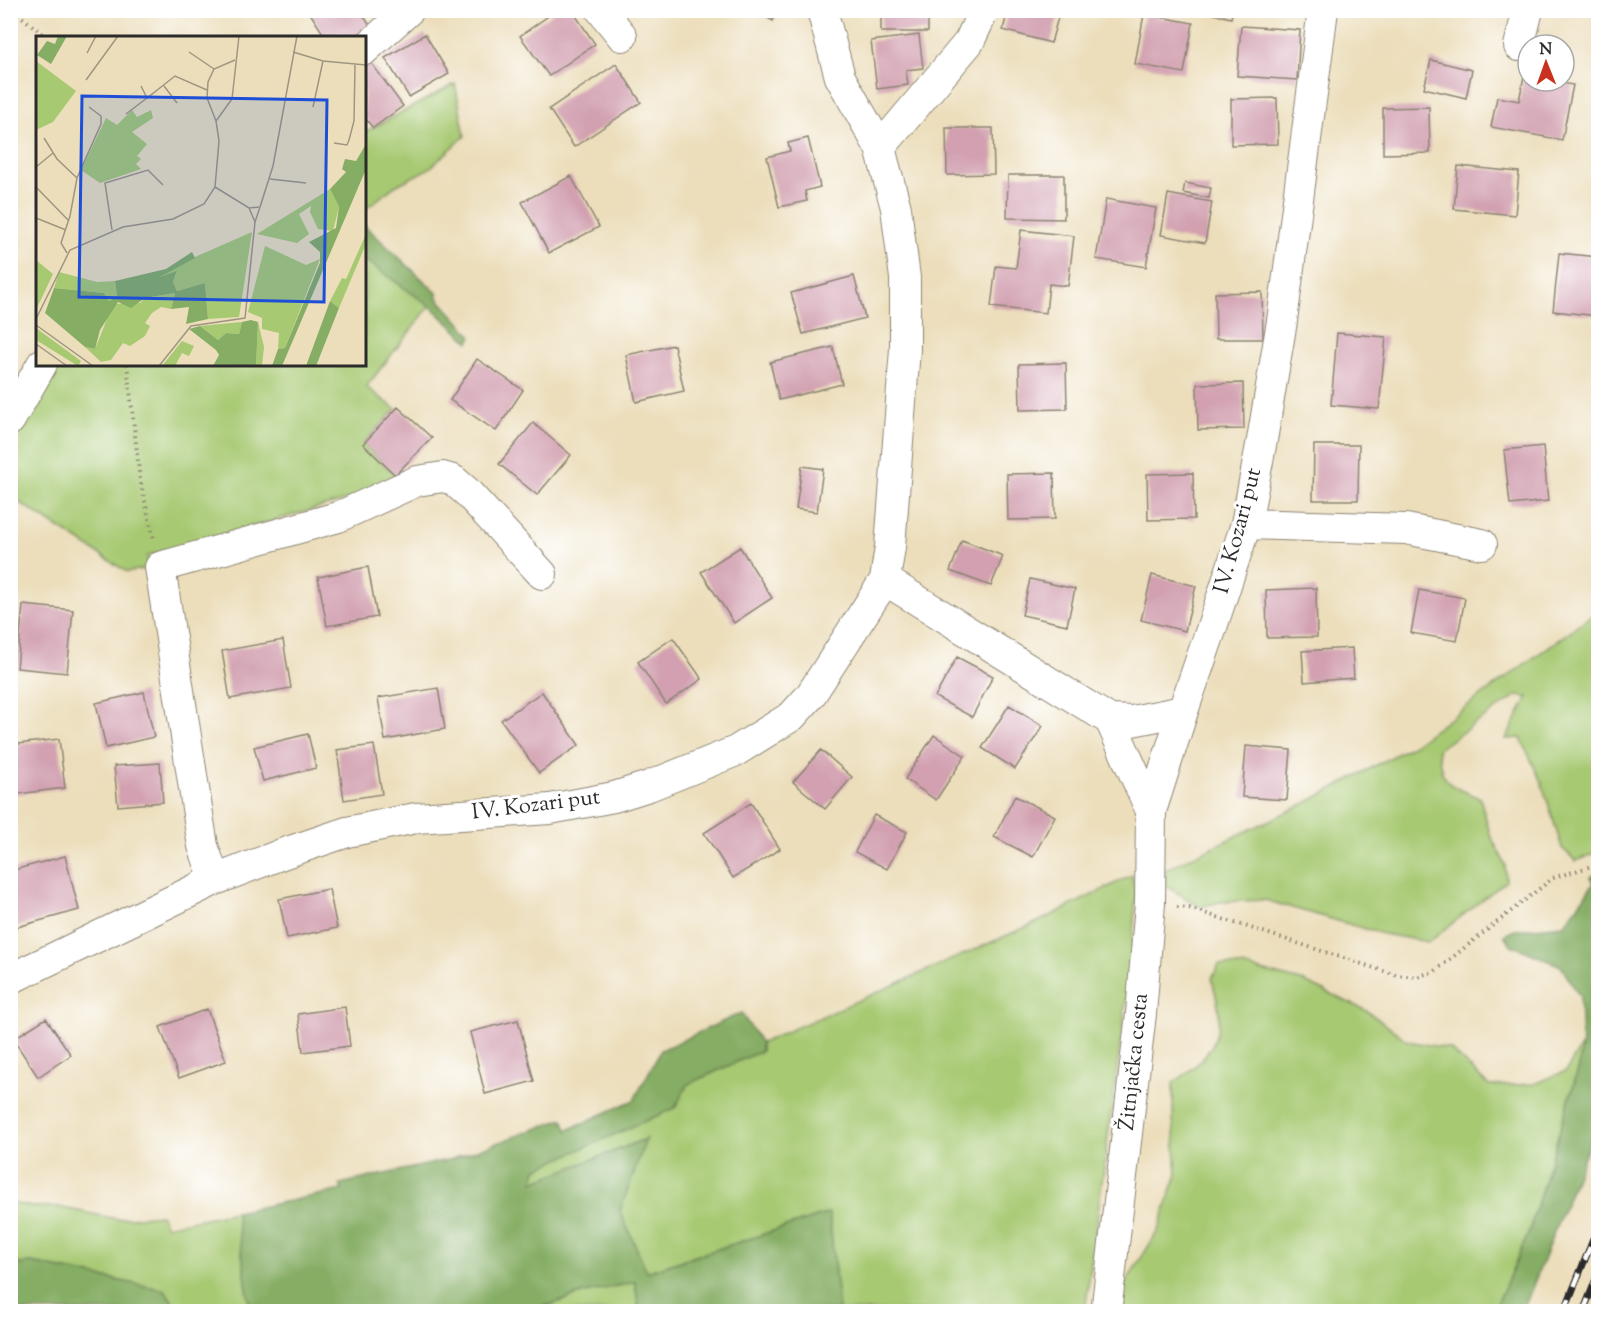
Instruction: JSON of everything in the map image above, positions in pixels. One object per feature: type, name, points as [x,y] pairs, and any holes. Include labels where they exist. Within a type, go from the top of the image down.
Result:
[{"type":"street","points":[[366,48],[409,10]]},
{"type":"street","points":[[601,10],[622,36]]},
{"type":"street","name":"IV. Kozari put","points":[[10,979],[215,880],[336,836],[416,818],[550,809],[614,797],[649,786],[736,751],[792,716],[810,696],[885,580],[890,547],[905,349],[905,278],[896,208],[880,148],[840,77],[822,10]]},
{"type":"street","points":[[880,148],[969,42],[984,10]]},
{"type":"street","name":"IV. Kozari put","points":[[1151,811],[1246,524],[1282,321],[1323,10]]},
{"type":"street","points":[[1522,33],[1528,10]]},
{"type":"street","points":[[10,420],[41,366]]},
{"type":"street","points":[[215,880],[199,821],[160,567],[338,516],[417,481],[443,477],[453,480],[467,492],[542,574]]},
{"type":"street","points":[[1246,524],[1406,529],[1482,544]]},
{"type":"street","points":[[885,580],[1110,720],[1132,721],[1183,711]]},
{"type":"street","points":[[1110,720],[1151,811]]},
{"type":"street","name":"Žitnjačka cesta","points":[[1107,1311],[1141,1014],[1150,903],[1151,811]]},
{"type":"path","points":[[13,10],[46,36]]},
{"type":"path","points":[[127,366],[140,480],[160,567]]},
{"type":"path","points":[[1150,903],[1189,908],[1396,975],[1417,977],[1435,971],[1553,879],[1599,864]]},
{"type":"green space","points":[[455,84],[465,136],[430,168],[395,186],[366,208],[366,131]]},
{"type":"green space","points":[[366,227],[437,293],[438,298],[472,336],[469,342],[430,306],[366,261]]},
{"type":"green space","points":[[366,261],[430,306],[366,387],[396,409],[363,444],[395,475],[354,498],[147,556],[150,568],[127,572],[11,497],[11,452],[23,424],[56,366],[366,366]]},
{"type":"green space","points":[[1598,611],[1598,852],[1576,861],[1562,848],[1542,784],[1521,738],[1506,739],[1528,697],[1516,696],[1438,749],[1441,770],[1448,782],[1480,798],[1490,834],[1505,864],[1506,881],[1429,942],[1383,934],[1265,900],[1220,902],[1200,907],[1163,884],[1166,869],[1304,804],[1412,746]]},
{"type":"green space","points":[[1598,873],[1598,1121],[1523,1311],[1494,1311],[1529,1232],[1579,1067],[1582,1045],[1580,997],[1561,966],[1511,945],[1504,935],[1515,930],[1564,925],[1594,883],[1590,877]]},
{"type":"green space","points":[[1132,875],[1136,895],[1131,963],[1085,1311],[839,1311],[829,1213],[646,1272],[620,1211],[645,1139],[533,1183],[535,1169],[674,1108],[688,1084],[761,1051],[761,1043],[1040,921]]},
{"type":"green space","points":[[1219,965],[1242,966],[1305,982],[1367,1011],[1408,1041],[1450,1049],[1489,1086],[1534,1084],[1566,1071],[1582,1045],[1579,1067],[1529,1232],[1494,1311],[1115,1312],[1124,1285],[1158,1231],[1177,1174],[1173,1083],[1198,1063],[1216,1037],[1219,1011],[1212,978]]},
{"type":"green space","points":[[741,1013],[761,1043],[761,1051],[688,1084],[675,1108],[536,1169],[533,1182],[646,1139],[620,1211],[647,1272],[829,1213],[839,1311],[639,1311],[635,1282],[581,1294],[531,1311],[247,1311],[250,1309],[236,1212],[342,1190],[340,1184],[452,1159],[563,1119],[567,1130],[634,1100],[661,1050]]},
{"type":"green space","points":[[11,1203],[32,1207],[58,1207],[117,1219],[161,1215],[166,1226],[236,1212],[250,1309],[247,1312],[178,1311],[165,1290],[31,1263],[11,1265]]},
{"type":"green space","points":[[31,1263],[165,1290],[178,1311],[11,1311],[11,1265]]},
{"type":"green space","points":[[635,1282],[639,1311],[531,1312],[581,1294]]},
{"type":"building","points":[[308,10],[360,10],[371,27],[357,36],[325,36]]},
{"type":"building","points":[[557,10],[572,10],[595,44],[549,76],[520,36]]},
{"type":"building","points":[[754,10],[778,10],[773,21]]},
{"type":"building","points":[[881,10],[928,10],[928,32],[881,32]]},
{"type":"building","points":[[1008,10],[1060,10],[1051,43],[1003,30]]},
{"type":"building","points":[[1197,10],[1233,10],[1231,18]]},
{"type":"building","points":[[1144,14],[1193,23],[1184,73],[1135,64]]},
{"type":"building","points":[[1241,26],[1300,30],[1297,80],[1237,76]]},
{"type":"building","points":[[425,34],[449,74],[409,97],[385,58]]},
{"type":"building","points":[[919,35],[923,68],[906,70],[908,85],[877,89],[871,41]]},
{"type":"building","points":[[369,60],[403,106],[373,128],[366,119],[366,62]]},
{"type":"building","points":[[1431,60],[1472,70],[1466,98],[1424,88]]},
{"type":"building","points":[[616,64],[641,102],[574,147],[549,109]]},
{"type":"building","points":[[1521,93],[1571,93],[1562,140],[1491,127],[1497,97],[1519,101]]},
{"type":"building","points":[[1277,98],[1278,144],[1231,145],[1231,99]]},
{"type":"building","points":[[1429,107],[1430,153],[1383,154],[1383,108]]},
{"type":"building","points":[[946,128],[993,128],[994,174],[947,175]]},
{"type":"building","points":[[808,138],[820,187],[805,191],[807,201],[779,207],[767,157],[790,151],[788,143]]},
{"type":"building","points":[[1458,166],[1519,172],[1515,215],[1454,209]]},
{"type":"building","points":[[1008,175],[1064,175],[1064,219],[1007,218]]},
{"type":"building","points":[[571,176],[599,227],[549,253],[522,202]]},
{"type":"building","points":[[1185,183],[1211,188],[1209,198],[1183,193]]},
{"type":"building","points":[[1168,194],[1212,202],[1205,243],[1161,235]]},
{"type":"building","points":[[1106,199],[1156,208],[1146,267],[1096,259]]},
{"type":"building","points":[[1021,230],[1074,236],[1068,286],[1049,284],[1046,313],[991,307],[996,266],[1016,268]]},
{"type":"building","points":[[1559,253],[1598,257],[1598,316],[1553,311]]},
{"type":"building","points":[[854,276],[865,318],[803,334],[791,293]]},
{"type":"building","points":[[1262,292],[1263,339],[1216,339],[1215,293]]},
{"type":"building","points":[[1337,333],[1386,337],[1379,409],[1331,405]]},
{"type":"building","points":[[674,345],[684,391],[636,402],[626,355]]},
{"type":"building","points":[[833,347],[842,384],[779,400],[770,362]]},
{"type":"building","points":[[477,359],[523,390],[496,431],[450,400]]},
{"type":"building","points":[[1066,363],[1067,409],[1020,410],[1019,364]]},
{"type":"building","points":[[1243,383],[1244,429],[1198,430],[1197,384]]},
{"type":"building","points":[[398,407],[432,438],[395,475],[363,444]]},
{"type":"building","points":[[533,423],[571,455],[537,495],[499,464]]},
{"type":"building","points":[[1314,445],[1359,445],[1358,500],[1313,500]]},
{"type":"building","points":[[1543,446],[1548,501],[1510,505],[1504,450]]},
{"type":"building","points":[[802,466],[823,469],[817,512],[796,509]]},
{"type":"building","points":[[1054,473],[1055,519],[1008,520],[1007,474]]},
{"type":"building","points":[[1193,473],[1194,519],[1148,520],[1147,474]]},
{"type":"building","points":[[962,540],[1003,556],[991,586],[950,571]]},
{"type":"building","points":[[740,547],[772,598],[734,623],[701,572]]},
{"type":"building","points":[[368,567],[377,617],[327,626],[318,577]]},
{"type":"building","points":[[1152,575],[1196,586],[1185,631],[1141,620]]},
{"type":"building","points":[[1030,579],[1075,589],[1067,625],[1022,615]]},
{"type":"building","points":[[1316,588],[1317,637],[1267,638],[1266,590]]},
{"type":"building","points":[[1419,590],[1465,598],[1457,641],[1411,633]]},
{"type":"building","points":[[23,605],[73,610],[67,673],[17,668]]},
{"type":"building","points":[[673,638],[702,679],[666,704],[638,662]]},
{"type":"building","points":[[283,640],[291,688],[230,699],[222,651]]},
{"type":"building","points":[[1352,648],[1354,678],[1304,682],[1302,651]]},
{"type":"building","points":[[957,657],[993,676],[972,717],[935,697]]},
{"type":"building","points":[[438,688],[445,729],[385,740],[378,698]]},
{"type":"building","points":[[144,692],[154,737],[106,748],[96,703]]},
{"type":"building","points":[[542,692],[579,745],[539,773],[501,720]]},
{"type":"building","points":[[1009,705],[1043,726],[1015,769],[982,748]]},
{"type":"building","points":[[308,734],[316,768],[263,781],[254,747]]},
{"type":"building","points":[[934,735],[965,756],[936,800],[905,779]]},
{"type":"building","points":[[59,739],[65,788],[10,795],[10,745]]},
{"type":"building","points":[[374,745],[382,794],[344,800],[337,750]]},
{"type":"building","points":[[1246,746],[1291,750],[1287,800],[1242,797]]},
{"type":"building","points":[[821,750],[852,777],[825,809],[793,782]]},
{"type":"building","points":[[160,763],[163,802],[118,806],[114,766]]},
{"type":"building","points":[[1015,796],[1055,816],[1033,857],[994,837]]},
{"type":"building","points":[[751,803],[780,849],[733,878],[704,833]]},
{"type":"building","points":[[874,815],[907,832],[887,869],[855,852]]},
{"type":"building","points":[[65,856],[79,910],[17,927],[10,905],[10,871]]},
{"type":"building","points":[[329,889],[337,928],[287,938],[279,899]]},
{"type":"building","points":[[345,1007],[350,1046],[303,1052],[298,1014]]},
{"type":"building","points":[[207,1009],[226,1061],[179,1078],[160,1027]]},
{"type":"building","points":[[46,1018],[71,1055],[38,1077],[13,1039]]},
{"type":"building","points":[[518,1020],[534,1081],[485,1094],[470,1032]]},
{"type":"railway","points":[[1564,1312],[1598,1227]]},
{"type":"railway","points":[[1583,1312],[1598,1274]]}]
